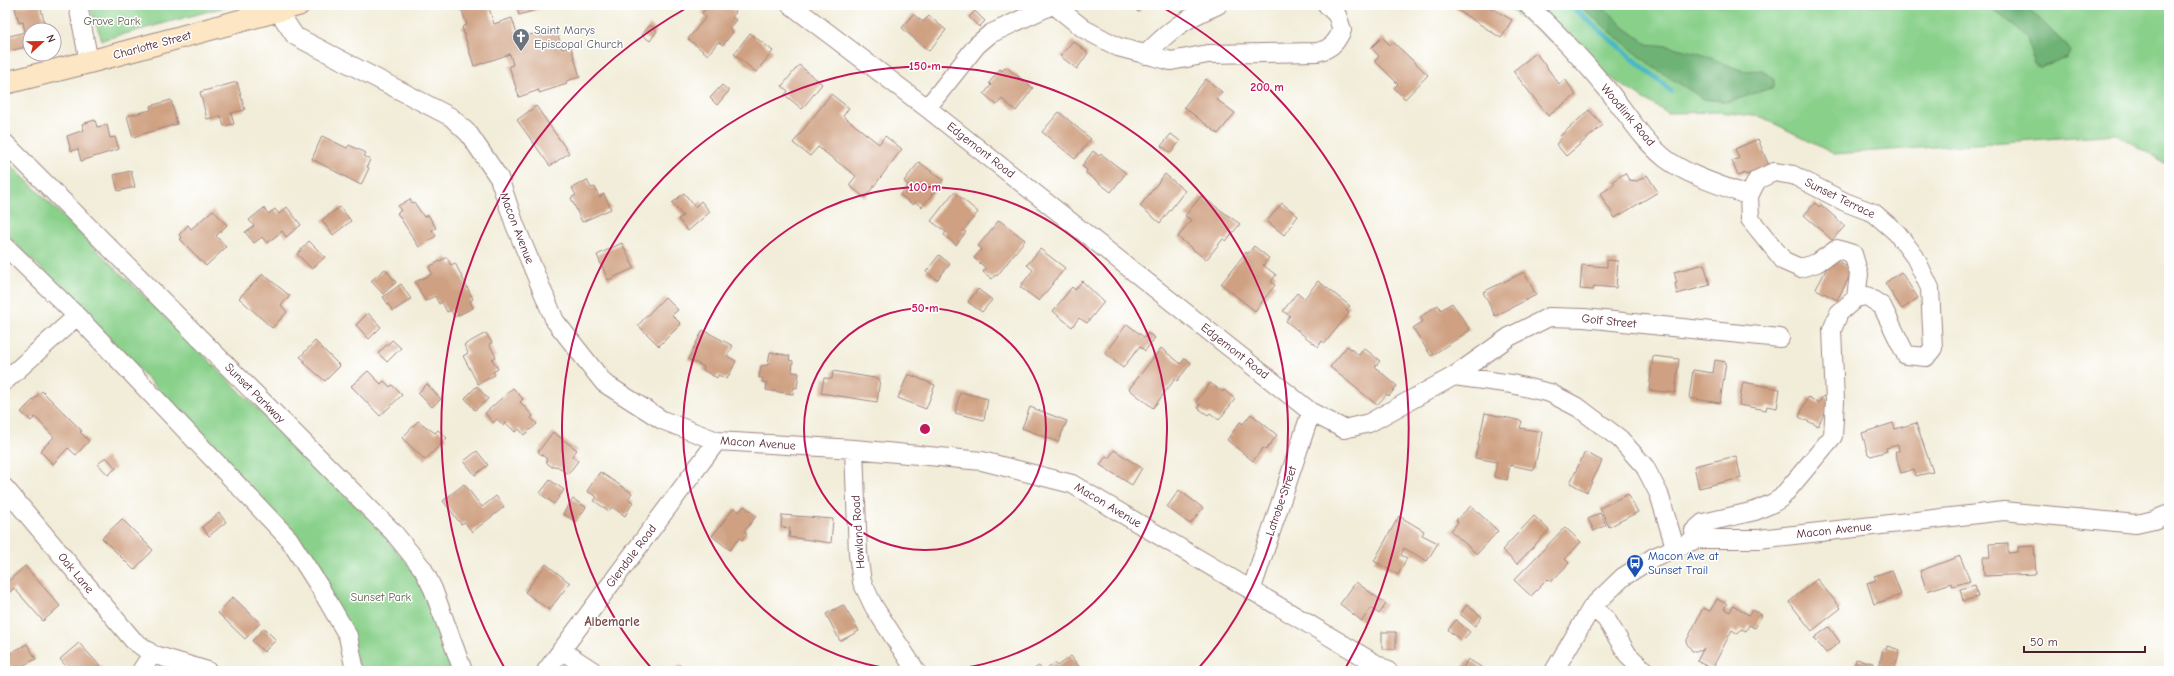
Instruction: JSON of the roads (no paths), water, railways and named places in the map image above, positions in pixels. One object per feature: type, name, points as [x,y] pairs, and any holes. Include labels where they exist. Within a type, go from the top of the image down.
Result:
[{"type":"street","points":[[78,5],[89,62]]},
{"type":"street","name":"Edgemont Road","points":[[791,5],[927,108],[1311,412],[1344,429],[1369,423],[1454,376]]},
{"type":"street","points":[[927,108],[977,46],[990,34],[1053,5],[1084,29],[1118,47],[1171,61],[1208,54],[1317,52],[1328,50],[1338,41],[1342,30],[1337,15],[1327,5]]},
{"type":"street","points":[[1145,55],[1165,35],[1187,18],[1218,5]]},
{"type":"street","name":"Woodlink Road","points":[[1528,5],[1555,31],[1607,89],[1636,127],[1666,158],[1695,176],[1749,196]]},
{"type":"street","name":"Charlotte Street","points":[[5,83],[89,62],[288,8]]},
{"type":"street","name":"Macon Avenue","points":[[288,8],[295,36],[451,117],[470,134],[499,178],[515,225],[555,322],[604,383],[662,420],[717,441],[854,449],[982,461],[1072,484],[1388,671]]},
{"type":"street","name":"Sunset Parkway","points":[[5,143],[394,533],[423,569],[433,589],[463,671]]},
{"type":"street","name":"Sunset Terrace","points":[[1749,196],[1757,180],[1774,172],[1793,175],[1845,202],[1874,213],[1897,232],[1915,257],[1930,288],[1933,348],[1926,357],[1906,355],[1882,306],[1867,296],[1856,298]]},
{"type":"street","points":[[1697,539],[1694,530],[1703,523],[1754,512],[1781,498],[1833,436],[1835,402],[1832,330],[1840,313],[1856,298],[1859,274],[1853,254],[1837,249],[1817,263],[1800,268],[1784,261],[1750,219],[1749,196]]},
{"type":"street","points":[[5,246],[77,316],[288,539],[319,586],[348,636],[354,671]]},
{"type":"street","points":[[5,380],[77,316]]},
{"type":"street","name":"Golf Street","points":[[1454,376],[1509,337],[1549,317],[1584,318],[1780,338]]},
{"type":"street","points":[[1454,376],[1512,384],[1550,393],[1579,408],[1620,439],[1646,467],[1659,494],[1675,547]]},
{"type":"street","name":"Latrobe Street","points":[[1251,590],[1311,412]]},
{"type":"street","name":"Glendale Road","points":[[546,671],[717,441]]},
{"type":"street","name":"Howland Road","points":[[854,449],[858,554],[862,582],[874,608],[916,671]]},
{"type":"street","name":"Oak Lane","points":[[5,488],[133,640],[152,654],[208,671]]},
{"type":"street","name":"Macon Avenue","points":[[1554,671],[1592,607],[1623,577],[1654,557],[1697,539],[1759,539],[2004,512],[2136,524],[2154,520],[2169,514]]},
{"type":"street","points":[[1592,607],[1606,619],[1628,655],[1645,671]]},
{"type":"street","points":[[561,650],[593,671]]},
{"type":"street","points":[[141,671],[152,654]]},
{"type":"waterway","points":[[1570,5],[1671,91]]},
{"type":"place","name":"Saint Marys Episcopal Church","points":[[521,52]]},
{"type":"place","name":"Macon Ave at Sunset Trail","points":[[1635,578]]},
{"type":"district","name":"Albemarle","points":[[612,621]]},
{"type":"park label","name":"Grove Park","points":[[112,21]]},
{"type":"park label","name":"Sunset Park","points":[[381,597]]}]
